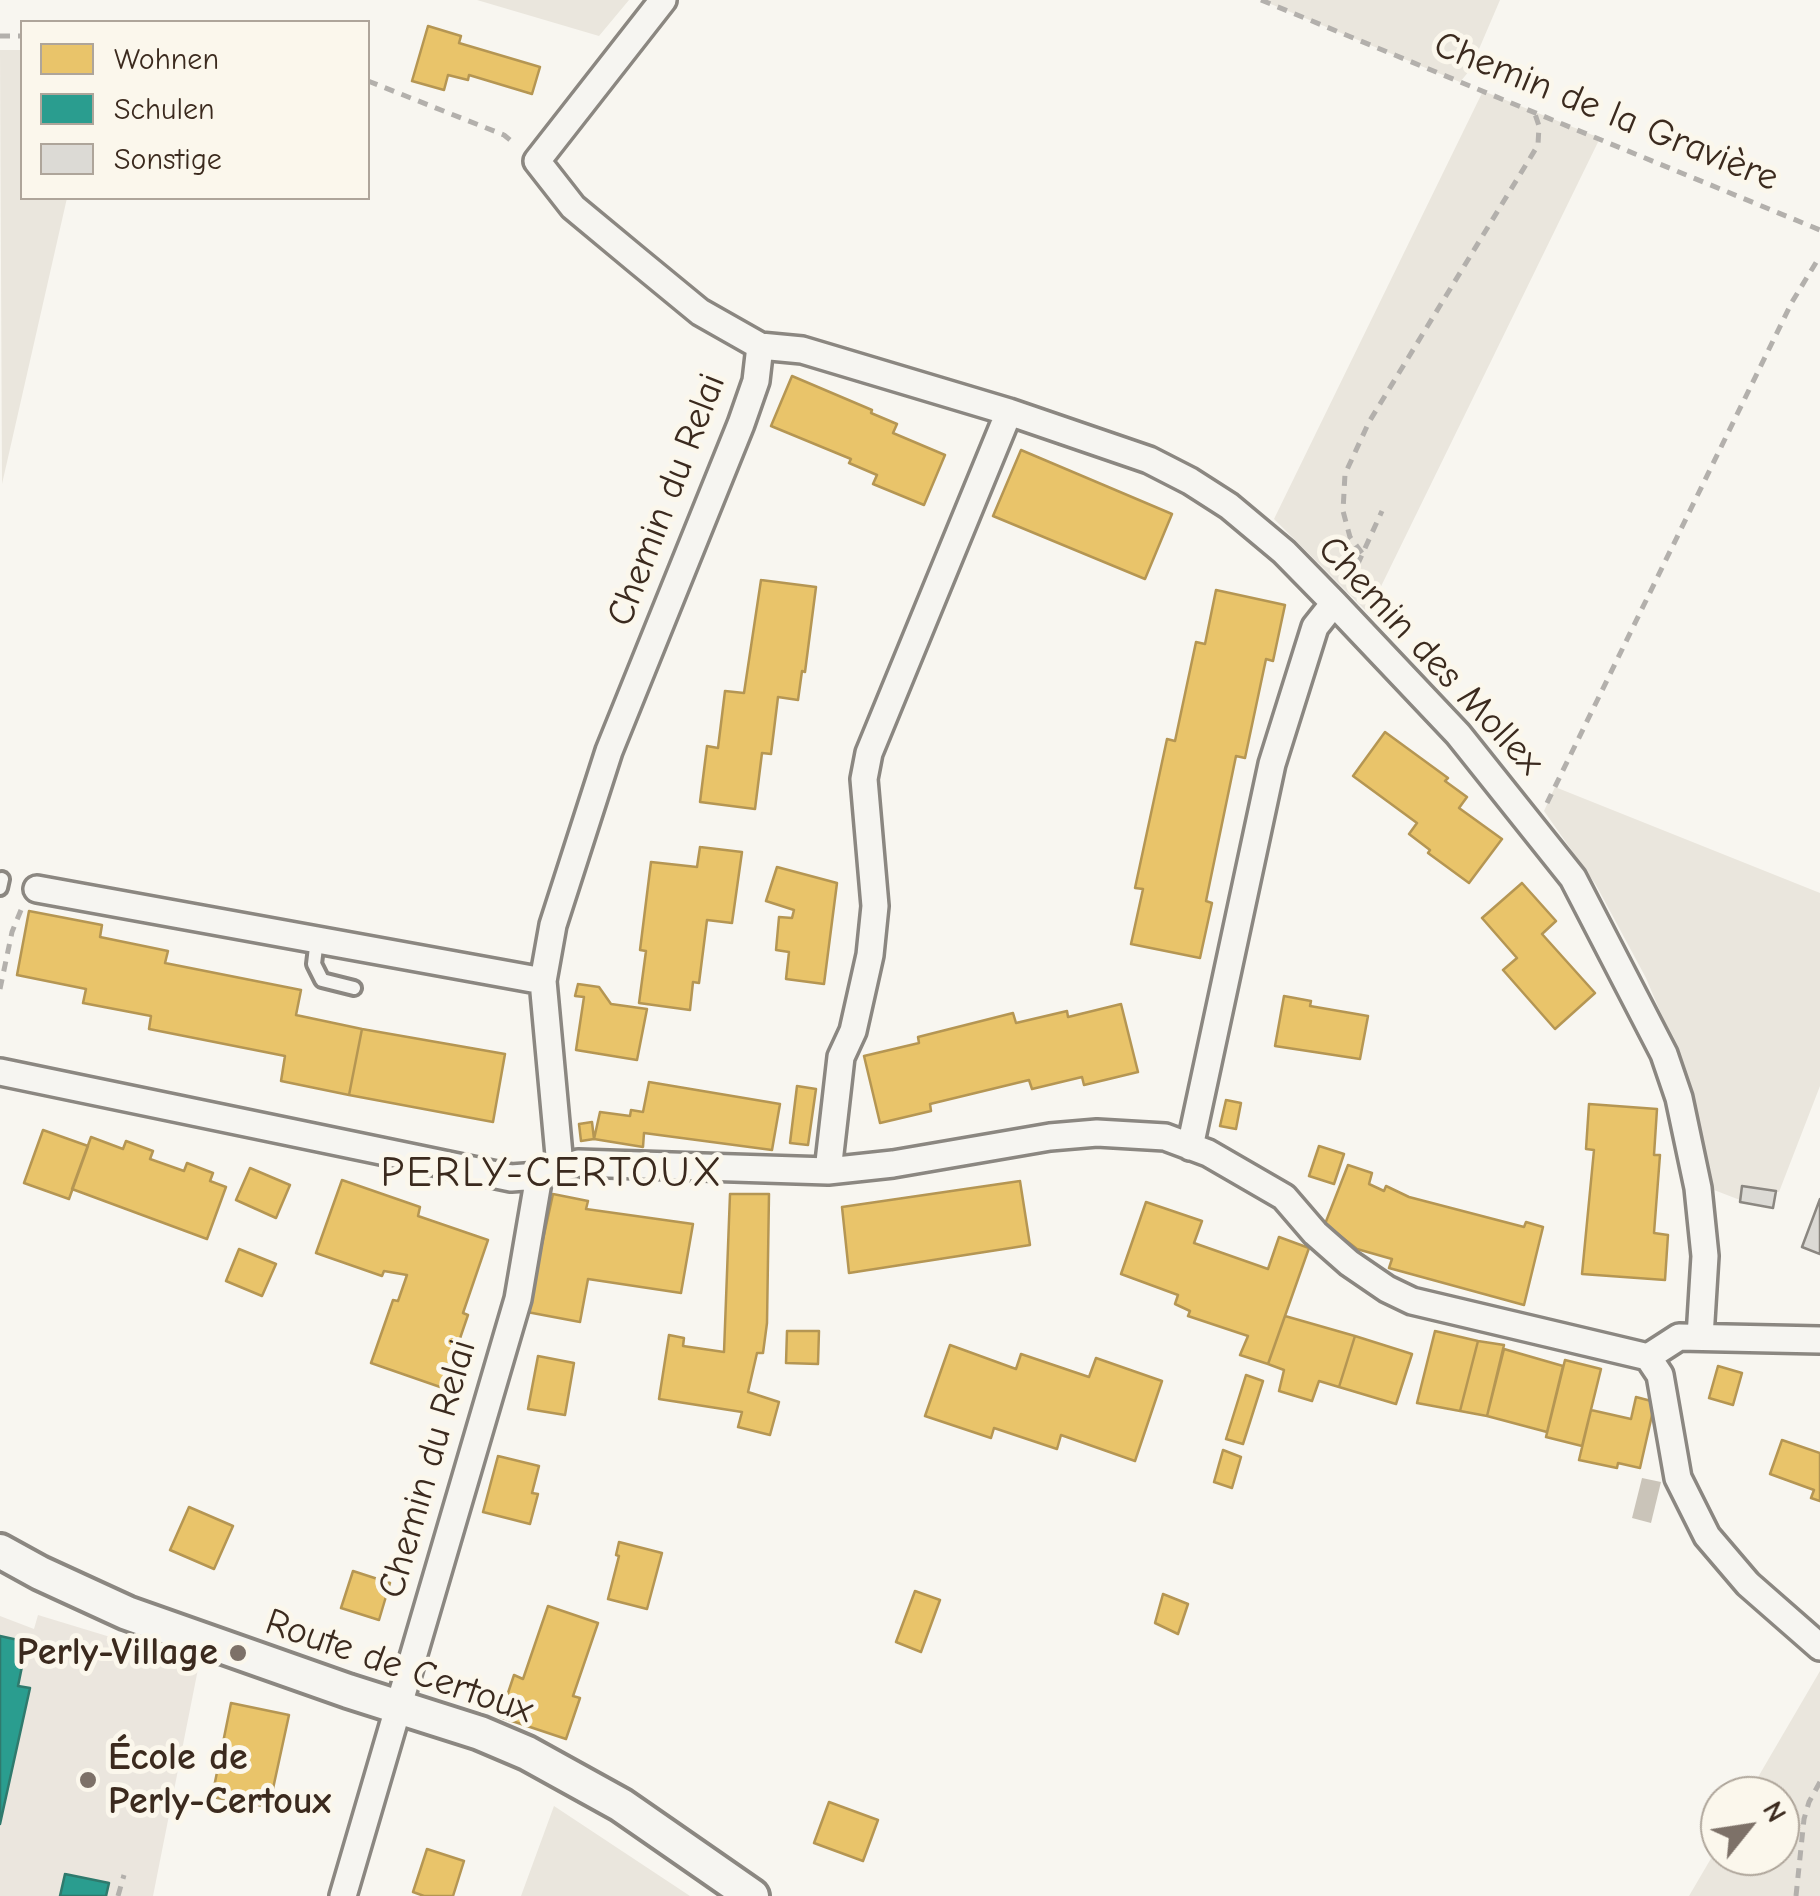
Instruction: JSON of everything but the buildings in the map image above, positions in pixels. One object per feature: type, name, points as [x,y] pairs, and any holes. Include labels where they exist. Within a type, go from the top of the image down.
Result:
[{"type":"street","points":[[537,161],[663,0]]},
{"type":"street","name":"Chemin du Relai","points":[[342,1896],[518,1299],[549,1171],[544,980],[553,925],[609,751],[741,424],[756,381],[760,346],[700,312],[612,240],[573,207],[537,161]]},
{"type":"street","name":"Chemin des Mollex","points":[[760,346],[802,350],[1116,446],[1190,480],[1229,506],[1334,603],[1458,734],[1573,878],[1664,1054],[1679,1098],[1698,1188],[1705,1256],[1700,1337]]},
{"type":"street","points":[[828,1171],[841,1057],[853,1031],[862,993],[875,906],[864,779],[869,753],[1009,412]]},
{"type":"street","points":[[1190,1147],[1272,764],[1315,628],[1334,603]]},
{"type":"street","points":[[37,889],[544,980]]},
{"type":"street","points":[[0,1072],[511,1178],[578,1163],[828,1171],[1081,1134],[1165,1138],[1245,1172],[1284,1197],[1315,1233],[1349,1263],[1386,1289],[1412,1301],[1648,1357],[1660,1375],[1678,1478],[1707,1536],[1748,1584],[1820,1647]]},
{"type":"street","points":[[1648,1357],[1679,1337],[1820,1340]]},
{"type":"street","name":"Route de Certoux","points":[[0,1551],[127,1613],[480,1732],[566,1773],[621,1805],[752,1896]]},
{"type":"lane","points":[[316,940],[314,964],[322,980],[354,988]]},
{"type":"path","name":"Chemin de la Gravière","points":[[1261,0],[1820,230]]},
{"type":"path","points":[[370,82],[504,136],[537,161]]},
{"type":"path","points":[[1362,553],[1350,537],[1343,511],[1346,474],[1354,453],[1538,145],[1539,126],[1534,111]]},
{"type":"path","points":[[1536,828],[1678,531],[1792,302],[1820,256]]},
{"type":"path","points":[[1334,603],[1348,585],[1382,511]]},
{"type":"path","points":[[0,989],[12,932],[26,898],[37,889]]},
{"type":"path","points":[[1796,1896],[1804,1819],[1820,1782]]},
{"type":"path","points":[[118,1896],[124,1876]]},
{"type":"shaded area","points":[[477,0],[629,0],[599,36]]},
{"type":"shaded area","points":[[1261,0],[1500,0],[1470,70],[1460,82]]},
{"type":"shaded area","points":[[0,50],[20,50],[20,200],[67,200],[2,484]]},
{"type":"shaded area","points":[[1483,91],[1600,138],[1368,613],[1274,519]]},
{"type":"shaded area","points":[[1555,787],[1820,893],[1820,1086],[1779,1192],[1743,1186],[1740,1200],[1714,1190],[1687,1076],[1646,978],[1596,885],[1544,811]]},
{"type":"shaded area","points":[[1642,1478],[1661,1482],[1651,1523],[1632,1518]]},
{"type":"shaded area","name":"École de Perly-Certoux","points":[[38,1615],[199,1664],[153,1896],[0,1896],[0,1616],[34,1629]]},
{"type":"shaded area","points":[[1820,1671],[1820,1896],[1689,1896],[1701,1876],[1800,1876],[1800,1776],[1759,1776]]},
{"type":"shaded area","points":[[554,1806],[690,1896],[521,1896]]},
{"type":"place","name":"Perly-Village","points":[[238,1653]]},
{"type":"place","name":"École de Perly-Certoux","points":[[88,1780]]},
{"type":"district","name":"PERLY-CERTOUX","points":[[552,1174]]}]
